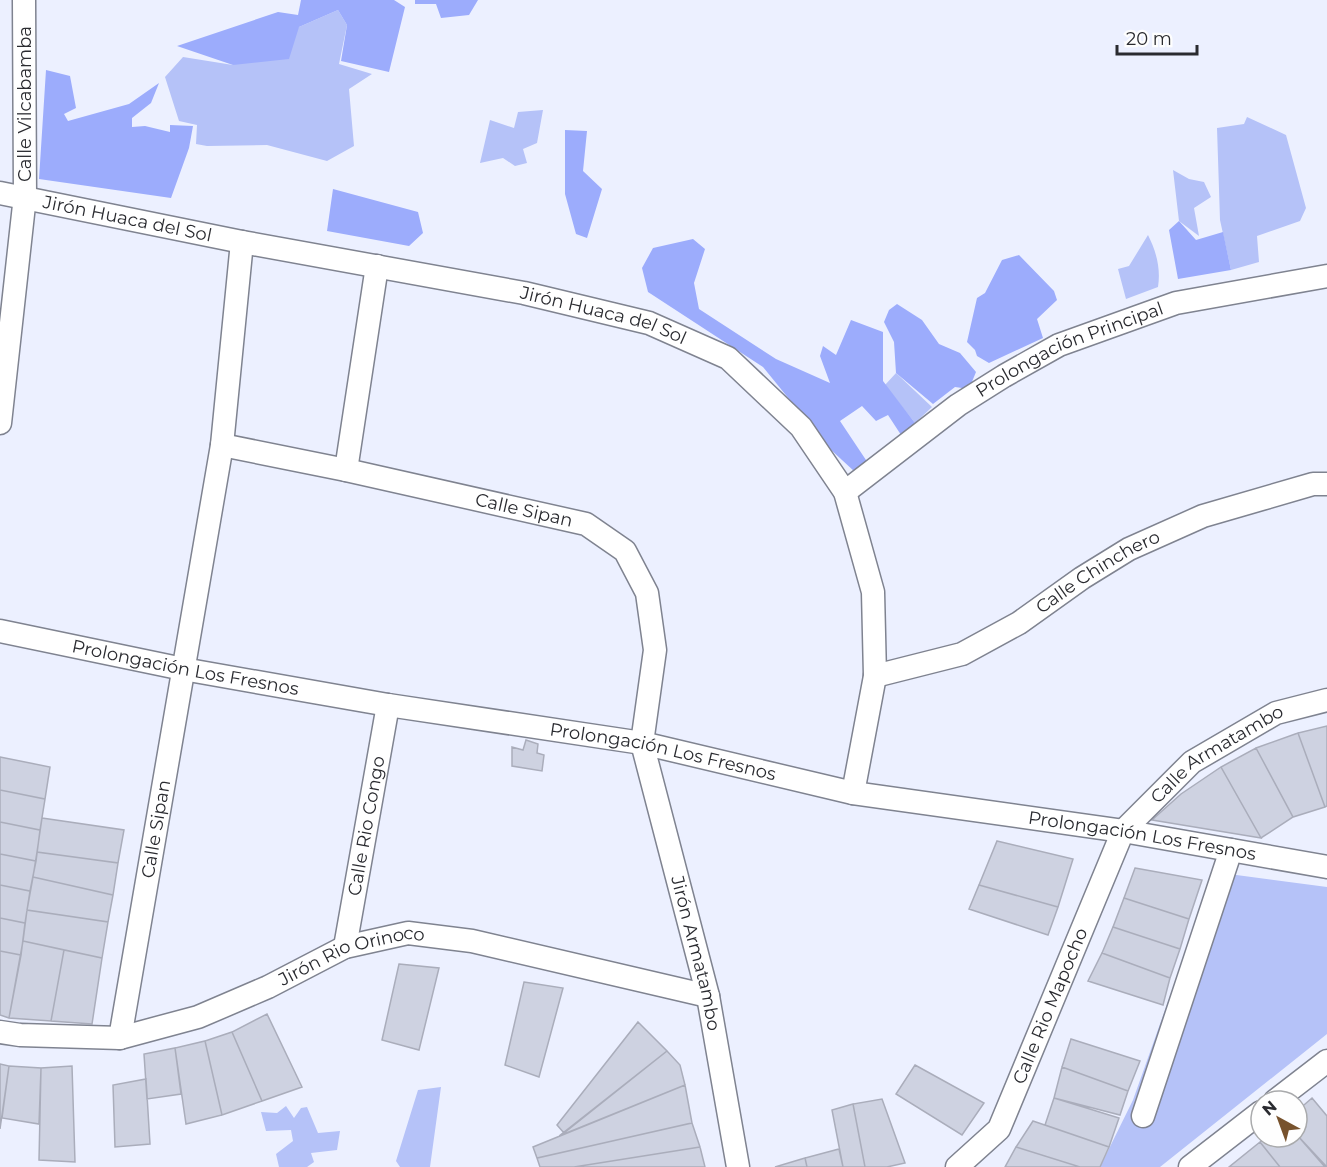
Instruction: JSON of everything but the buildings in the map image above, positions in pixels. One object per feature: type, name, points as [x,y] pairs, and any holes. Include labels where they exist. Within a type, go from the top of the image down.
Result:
[{"type":"street","name":"Calle Vilcabamba","points":[[0,423],[25,196],[24,0]]},
{"type":"street","name":"Jirón Huaca del Sol","points":[[0,193],[25,196],[242,242],[524,293],[649,323],[728,358],[801,427],[845,492],[873,592],[875,676],[853,793]]},
{"type":"street","name":"Calle Sipan","points":[[120,1038],[222,446],[242,242]]},
{"type":"street","points":[[346,470],[376,266]]},
{"type":"street","name":"Prolongación Principal","points":[[845,492],[958,405],[1059,345],[1176,303],[1327,276]]},
{"type":"street","name":"Calle Sipan","points":[[222,446],[346,470],[586,524],[625,551],[646,594],[656,650],[642,743]]},
{"type":"street","name":"Calle Chinchero","points":[[875,676],[962,654],[1019,624],[1082,578],[1129,549],[1203,516],[1313,484],[1327,484]]},
{"type":"street","name":"Prolongación Los Fresnos","points":[[0,631],[183,669],[388,705],[642,743],[853,793],[1123,831],[1327,867]]},
{"type":"street","name":"Calle Armatambo","points":[[1123,831],[1192,762],[1276,713],[1327,700]]},
{"type":"street","name":"Calle Rio Congo","points":[[345,947],[388,705]]},
{"type":"street","name":"Jirón Armatambo","points":[[642,743],[708,996],[738,1167]]},
{"type":"street","name":"Calle Rio Mapocho","points":[[957,1167],[999,1129],[1123,831]]},
{"type":"street","points":[[1143,1116],[1231,850]]},
{"type":"street","name":"Jirón Rio Orinoco","points":[[0,1032],[20,1035],[120,1038],[198,1017],[268,987],[345,947],[408,933],[472,941],[708,996]]},
{"type":"street","points":[[1291,1089],[1327,1061]]},
{"type":"street","points":[[1190,1167],[1249,1121]]},
{"type":"shaded area","points":[[301,0],[394,0],[405,7],[389,72],[341,61],[347,25],[338,10],[299,27],[289,59],[233,65],[177,46],[278,12],[298,15]]},
{"type":"shaded area","points":[[415,0],[478,0],[469,15],[441,18],[436,4],[415,4]]},
{"type":"shaded area","points":[[338,10],[347,25],[339,64],[372,74],[349,89],[354,146],[327,161],[267,145],[207,146],[196,144],[197,125],[179,121],[165,77],[183,57],[233,65],[299,27]]},
{"type":"shaded area","points":[[46,70],[70,76],[76,108],[64,114],[68,121],[129,104],[159,83],[151,103],[132,118],[132,127],[145,126],[170,132],[170,125],[193,126],[189,148],[171,198],[39,179]]},
{"type":"shaded area","points":[[543,110],[537,143],[523,149],[527,163],[515,166],[503,158],[480,163],[490,120],[514,128],[518,112]]},
{"type":"shaded area","points":[[1247,117],[1286,135],[1306,208],[1300,221],[1257,236],[1259,262],[1231,270],[1220,220],[1217,128],[1244,124]]},
{"type":"shaded area","points":[[565,130],[587,131],[583,171],[602,189],[587,238],[576,234],[565,194]]},
{"type":"shaded area","points":[[1173,170],[1189,179],[1204,182],[1211,197],[1194,208],[1199,236],[1179,221]]},
{"type":"shaded area","points":[[333,189],[418,212],[423,233],[409,246],[327,231]]},
{"type":"shaded area","points":[[1179,221],[1196,240],[1223,232],[1231,270],[1178,279],[1169,230]]},
{"type":"shaded area","points":[[1148,235],[1157,260],[1158,287],[1126,299],[1118,269],[1129,266]]},
{"type":"shaded area","points":[[693,239],[705,249],[694,283],[699,309],[776,359],[830,383],[820,356],[823,346],[836,355],[851,320],[883,332],[883,381],[915,423],[903,438],[888,415],[876,421],[862,406],[840,421],[868,463],[855,472],[829,448],[763,367],[648,292],[642,268],[653,248]]},
{"type":"shaded area","points":[[1019,255],[1054,291],[1057,300],[1037,319],[1043,338],[989,363],[977,356],[975,350],[967,342],[977,298],[985,293],[1002,260]]},
{"type":"shaded area","points":[[897,304],[922,320],[939,344],[960,353],[976,372],[969,389],[955,387],[933,404],[896,373],[894,342],[884,322],[889,310]]},
{"type":"shaded area","points":[[896,373],[932,407],[915,423],[885,385]]},
{"type":"shaded area","points":[[1214,872],[1327,887],[1327,1034],[1258,1089],[1249,1089],[1249,1096],[1160,1167],[1100,1167],[1133,1100]]},
{"type":"shaded area","points":[[441,1087],[430,1167],[400,1167],[396,1161],[418,1090]]},
{"type":"shaded area","points":[[286,1106],[294,1118],[301,1108],[307,1107],[318,1133],[340,1131],[337,1150],[311,1153],[314,1162],[307,1167],[279,1167],[276,1154],[293,1141],[291,1130],[266,1131],[261,1112],[277,1113]]}]
